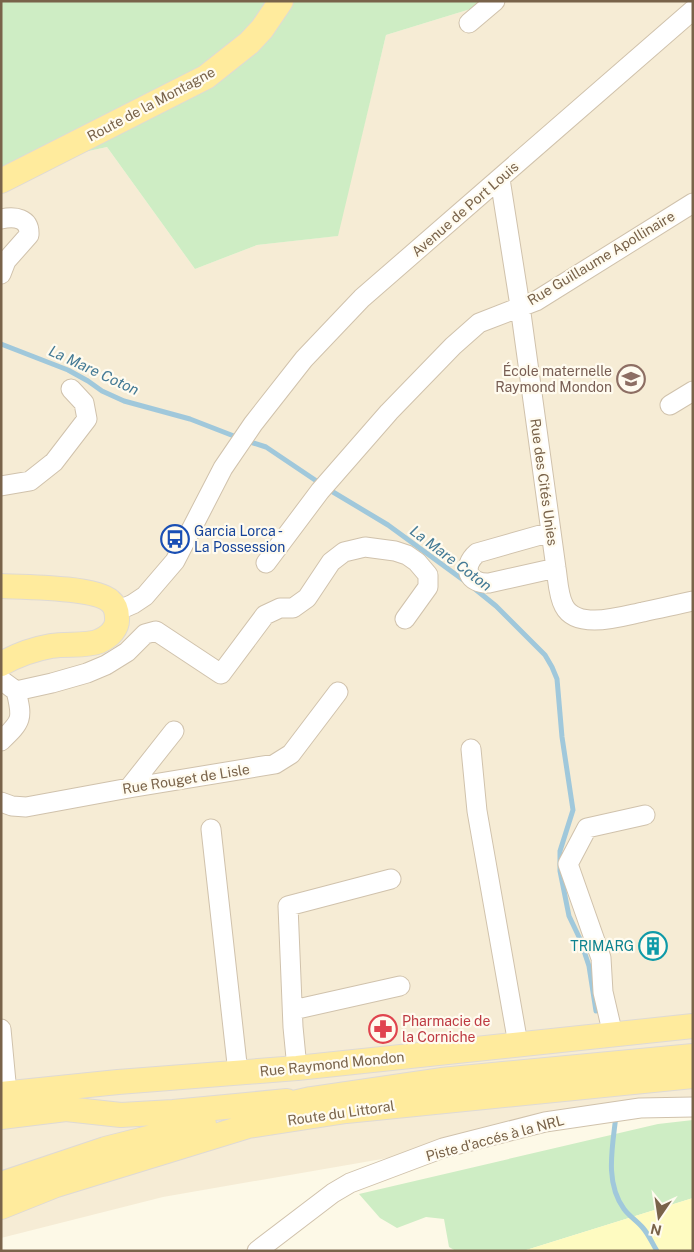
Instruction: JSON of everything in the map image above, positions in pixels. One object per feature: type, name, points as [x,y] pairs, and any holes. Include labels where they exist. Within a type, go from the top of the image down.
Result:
[{"type":"main road","name":"Route de la Montagne","points":[[1,181],[206,77],[249,43],[262,29],[280,1]]},
{"type":"main road","points":[[1,586],[96,593],[110,600],[116,610],[117,622],[112,633],[102,640],[90,644],[52,646],[28,651],[1,664]]},
{"type":"main road","name":"Rue Raymond Mondon","points":[[4,1094],[118,1082],[297,1068],[693,1026]]},
{"type":"main road","name":"Route du Littoral","points":[[1,1184],[104,1149],[311,1098],[441,1080],[693,1056]]},
{"type":"main road","name":"Route du Littoral","points":[[1,1207],[56,1185],[248,1126],[356,1110],[693,1076]]},
{"type":"main road","points":[[1,1117],[66,1108],[106,1114],[173,1112],[311,1098]]},
{"type":"street","points":[[469,23],[496,1]]},
{"type":"street","name":"Avenue de Port Louis","points":[[116,610],[133,604],[145,596],[175,561],[222,468],[253,424],[304,359],[362,298],[693,10]]},
{"type":"street","name":"Rue des Cités Unies","points":[[500,179],[520,306],[556,568],[564,606],[571,614],[579,618],[596,620],[615,619],[693,601]]},
{"type":"street","name":"Rue Guillaume Apollinaire","points":[[266,563],[320,491],[388,412],[453,346],[479,323],[536,301],[693,203]]},
{"type":"street","points":[[1,219],[19,218],[26,223],[29,229],[29,235],[6,260],[1,274]]},
{"type":"street","points":[[1,486],[30,481],[54,462],[87,419],[84,403],[71,389]]},
{"type":"street","points":[[670,405],[693,391]]},
{"type":"street","points":[[551,532],[477,553],[470,559],[467,569],[471,578],[479,583],[489,583],[556,568]]},
{"type":"street","points":[[1,741],[17,726],[20,718],[20,709],[9,685],[52,683],[93,670],[106,665],[127,652],[145,634],[156,631],[221,674],[265,615],[280,608],[293,608],[308,598],[331,562],[344,552],[365,547],[395,551],[407,555],[417,562],[428,575],[428,587],[405,619]]},
{"type":"street","name":"Rue Rouget de Lisle","points":[[1,802],[12,806],[26,807],[275,764],[291,754],[338,692]]},
{"type":"street","points":[[130,788],[174,731]]},
{"type":"street","points":[[471,749],[478,812],[518,1044]]},
{"type":"street","points":[[613,1035],[603,992],[601,958],[568,864],[587,828],[645,815]]},
{"type":"street","points":[[211,829],[238,1073]]},
{"type":"street","points":[[297,1068],[293,1027],[288,906],[391,879]]},
{"type":"street","points":[[293,1010],[400,986]]},
{"type":"street","points":[[1,1029],[4,1094]]},
{"type":"street","name":"Piste d'accés à la NRL","points":[[257,1251],[350,1183],[434,1152],[545,1122],[640,1108],[693,1106]]},
{"type":"shaded area","points":[[480,1],[693,1],[693,1105],[163,1197],[1,1238],[1,170],[107,147],[195,269],[257,245],[337,236],[386,35],[477,7]]},
{"type":"green space","points":[[1,1],[480,1],[477,7],[386,35],[338,236],[257,245],[195,269],[107,147],[1,170]]},
{"type":"green space","points":[[693,1120],[693,1198],[523,1251],[456,1251],[449,1247],[444,1219],[426,1217],[397,1228],[380,1218],[359,1194],[658,1124]]},
{"type":"sand","points":[[693,1198],[693,1249],[688,1251],[523,1251]]},
{"type":"waterway","name":"La Mare Coton","points":[[1,344],[68,370],[102,391],[124,401],[190,419],[239,438]]},
{"type":"waterway","name":"La Mare Coton","points":[[247,441],[266,447],[321,484]]},
{"type":"waterway","name":"La Mare Coton","points":[[328,489],[388,525],[466,582]]},
{"type":"waterway","name":"La Mare Coton","points":[[475,589],[496,606],[545,655],[557,679],[562,737],[573,810],[560,851],[560,871],[569,916],[580,939],[589,966],[596,1011]]},
{"type":"waterway","name":"La Mare Coton","points":[[616,1115],[611,1163],[614,1187],[624,1209],[641,1225],[657,1251]]},
{"type":"place","name":"École maternelle Raymond Mondon","points":[[631,379]]},
{"type":"place","name":"Garcia Lorca - La Possession","points":[[175,539]]},
{"type":"place","name":"TRIMARG","points":[[653,946]]},
{"type":"place","name":"Pharmacie de la Corniche","points":[[383,1029]]}]
